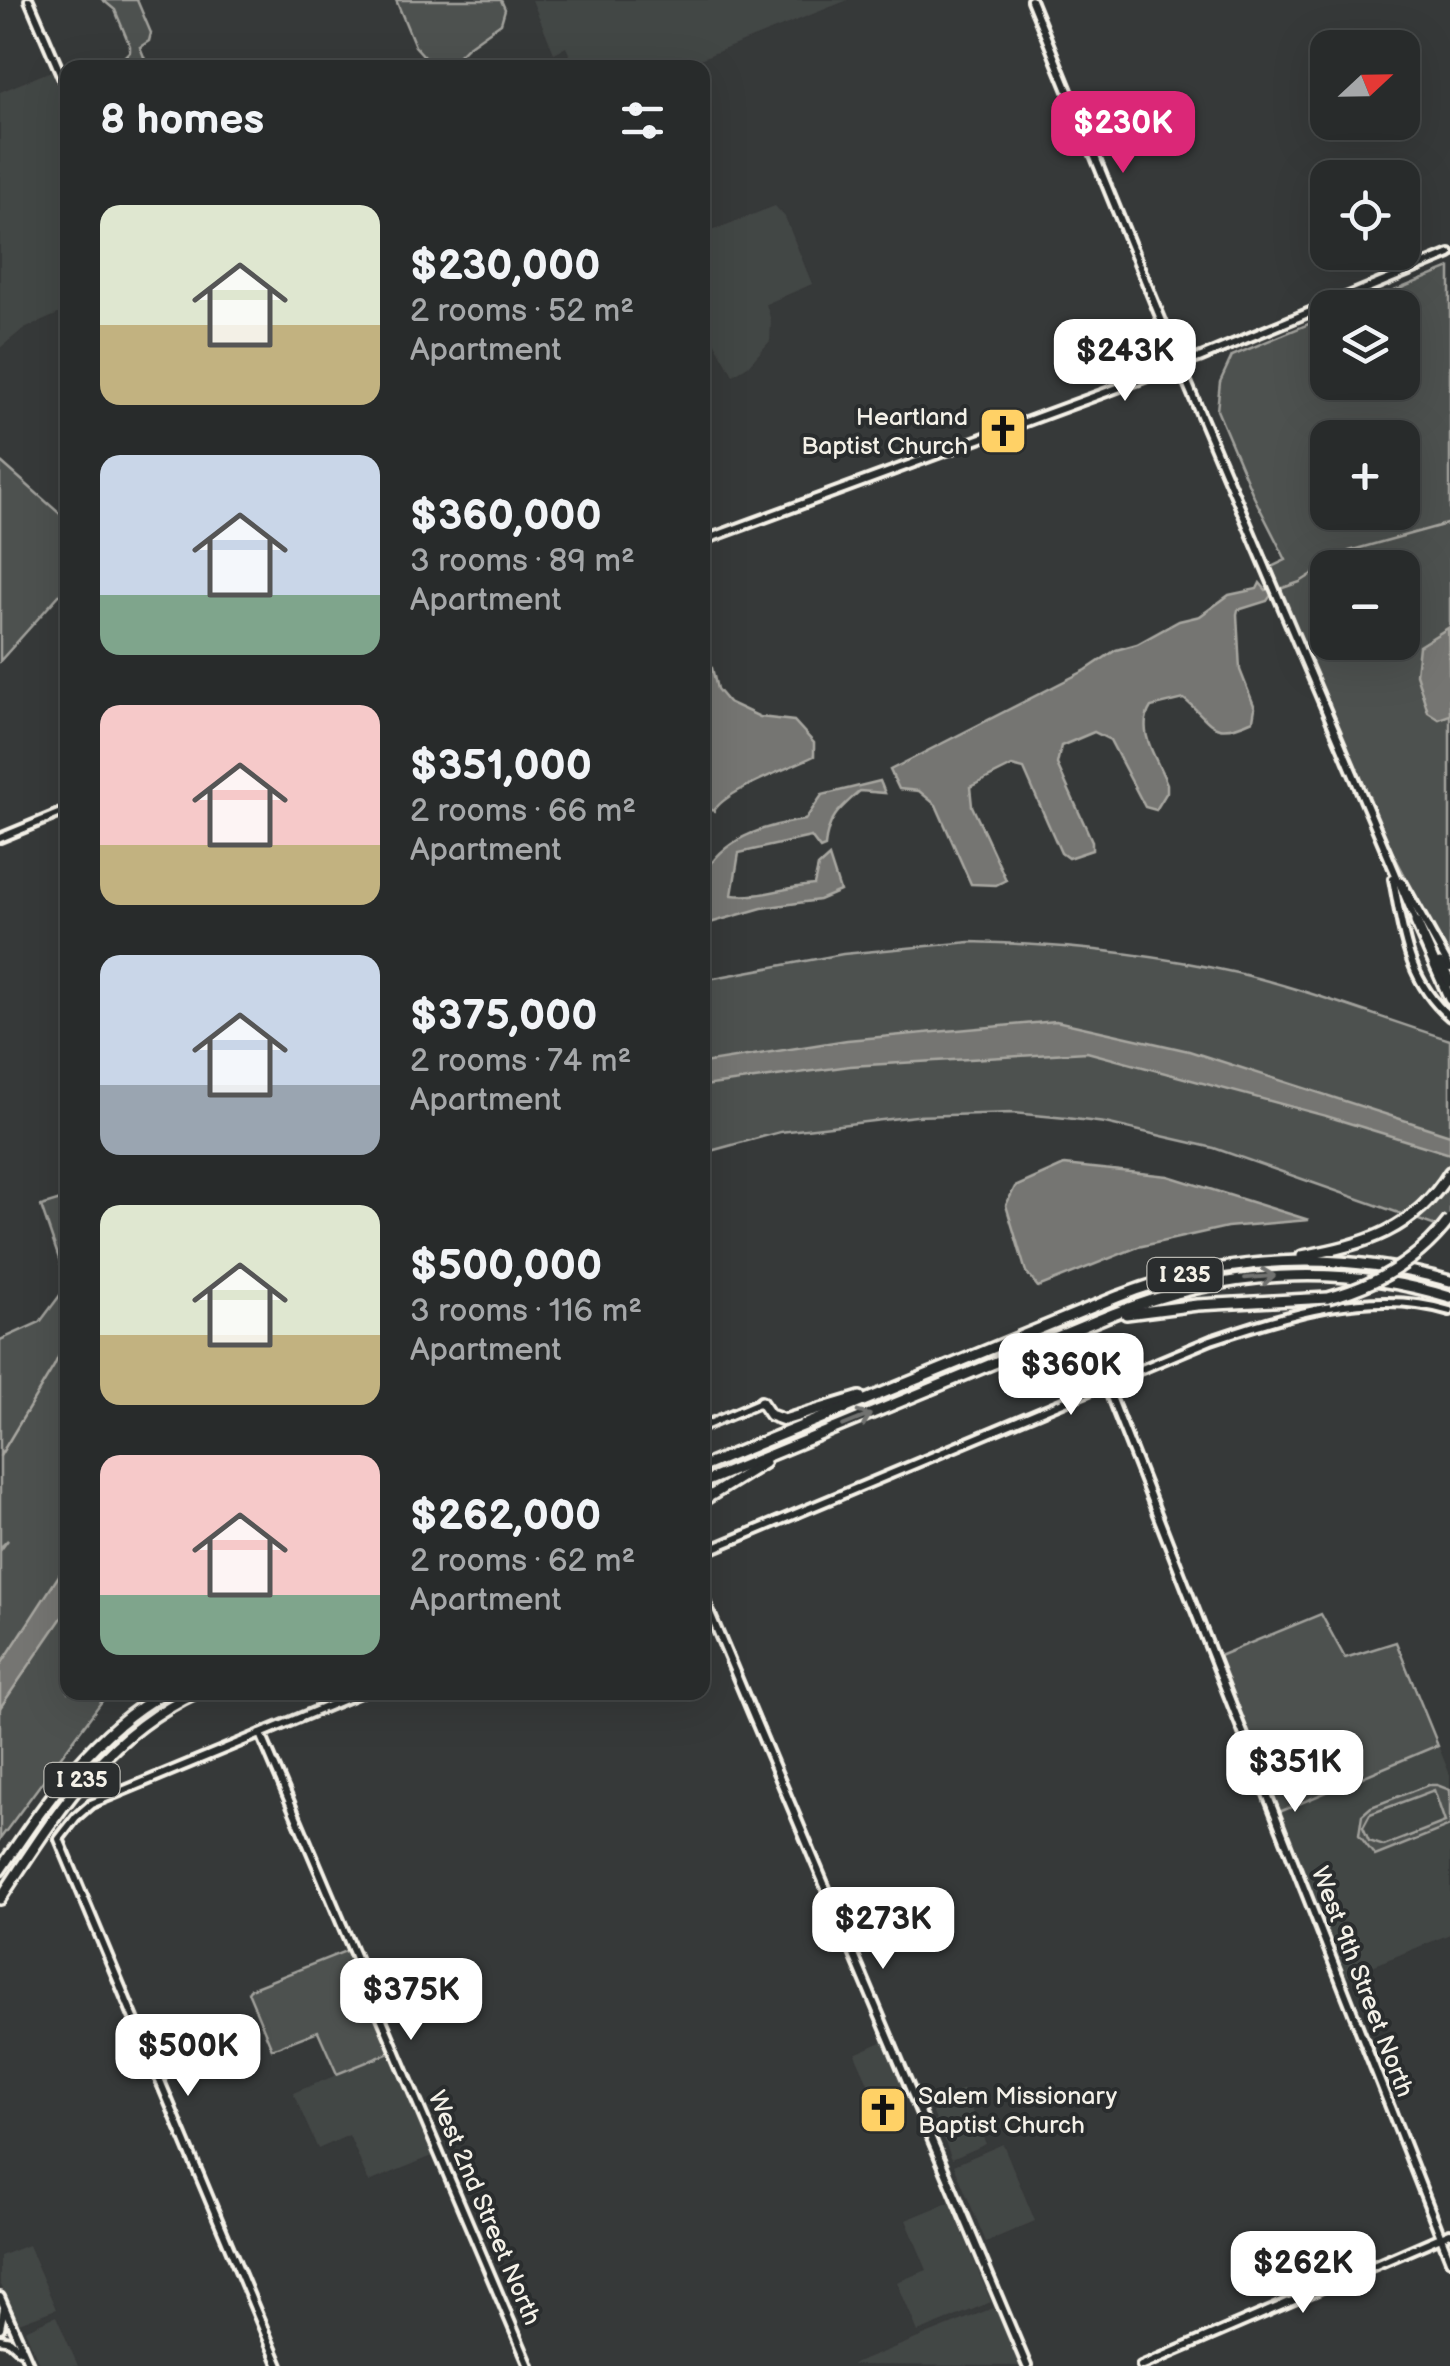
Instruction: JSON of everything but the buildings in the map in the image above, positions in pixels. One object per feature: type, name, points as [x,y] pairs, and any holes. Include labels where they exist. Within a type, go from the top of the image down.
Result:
[{"type":"highway","points":[[1416,922],[1447,984],[1450,999]]},
{"type":"highway","points":[[1274,1261],[1368,1242],[1414,1214],[1450,1172]]},
{"type":"highway","points":[[1099,1320],[1178,1306],[1328,1298],[1391,1273],[1417,1254],[1450,1219]]},
{"type":"highway","name":"I 235","points":[[710,1464],[1150,1285],[1205,1270],[1274,1261],[1358,1263],[1450,1282]]},
{"type":"highway","name":"I 235","points":[[710,1480],[1099,1320],[1182,1290],[1273,1276],[1320,1275],[1372,1279],[1450,1297]]},
{"type":"highway","points":[[761,1402],[770,1415],[784,1420],[906,1384]]},
{"type":"highway","points":[[710,1496],[801,1443]]},
{"type":"highway","name":"I 235","points":[[0,1870],[63,1779],[128,1716],[153,1700]]},
{"type":"highway","name":"I 235","points":[[0,1899],[86,1775],[141,1724],[182,1700]]},
{"type":"street","points":[[29,0],[60,72]]},
{"type":"street","points":[[1031,0],[1180,365],[1416,922]]},
{"type":"street","points":[[710,538],[1180,365],[1450,254]]},
{"type":"street","points":[[0,838],[60,813]]},
{"type":"street","points":[[1390,863],[1450,968]]},
{"type":"street","points":[[1390,863],[1409,960],[1423,987],[1450,1018]]},
{"type":"street","points":[[710,1550],[1211,1340],[1299,1316],[1384,1301],[1450,1311]]},
{"type":"street","name":"West 9th Street North","points":[[1106,1384],[1450,2260]]},
{"type":"street","points":[[710,1424],[761,1402]]},
{"type":"street","points":[[710,1613],[1027,2366]]},
{"type":"street","points":[[279,2366],[60,1837],[91,1804],[343,1700]]},
{"type":"street","name":"West 2nd Street North","points":[[261,1734],[530,2366]]},
{"type":"street","points":[[1141,2366],[1450,2234]]},
{"type":"street","points":[[0,2298],[30,2366]]},
{"type":"street","points":[[0,2328],[4,2307]]},
{"type":"street","points":[[0,2339],[24,2354]]},
{"type":"shaded area","points":[[103,0],[137,0],[151,33],[149,41],[140,47],[145,60],[122,60],[130,46],[115,10]]},
{"type":"shaded area","points":[[396,0],[501,0],[505,9],[501,23],[454,60],[428,60],[415,46]]},
{"type":"shaded area","points":[[532,0],[848,0],[697,60],[572,60],[566,47],[554,53]]},
{"type":"shaded area","points":[[51,71],[60,92],[60,313],[22,330],[0,348],[0,92]]},
{"type":"shaded area","points":[[775,206],[785,217],[812,284],[766,304],[771,321],[770,341],[748,366],[733,375],[710,336],[710,231]]},
{"type":"shaded area","points":[[1450,268],[1450,960],[1387,842],[1310,660],[1420,660],[1420,550],[1310,550],[1310,659],[1271,567],[1286,560],[1217,410],[1220,382],[1232,356],[1310,323],[1310,400],[1420,400],[1420,290],[1396,290]]},
{"type":"shaded area","points":[[0,461],[60,514],[60,594],[0,661]]},
{"type":"shaded area","points":[[1260,583],[1266,590],[1270,588],[1272,594],[1267,601],[1238,610],[1237,614],[1240,670],[1255,708],[1253,720],[1228,728],[1213,726],[1184,699],[1151,707],[1145,726],[1147,736],[1167,784],[1167,792],[1156,810],[1145,807],[1110,740],[1094,732],[1061,746],[1057,764],[1092,841],[1092,850],[1068,858],[1061,853],[1024,769],[1012,766],[970,787],[972,806],[1006,880],[996,885],[971,884],[936,805],[919,791],[899,789],[890,770],[1086,670],[1116,650],[1137,644],[1179,621],[1200,616],[1229,595],[1257,589]]},
{"type":"shaded area","points":[[1448,628],[1450,715],[1439,719],[1428,712],[1416,674],[1420,645]]},
{"type":"shaded area","points":[[710,668],[717,689],[728,702],[760,717],[794,721],[814,743],[814,756],[731,795],[714,811],[710,809]]},
{"type":"shaded area","points":[[880,781],[885,793],[860,791],[840,809],[828,829],[825,847],[820,849],[811,837],[739,853],[732,895],[814,885],[818,867],[829,857],[840,891],[819,900],[762,908],[710,923],[710,866],[717,856],[765,828],[805,820],[822,795]]},
{"type":"shaded area","points":[[970,942],[1171,960],[1291,988],[1450,1040],[1450,1231],[1214,1148],[1066,1118],[1013,1113],[916,1116],[780,1132],[710,1151],[710,979],[843,954]]},
{"type":"shaded area","points":[[1056,1021],[1189,1051],[1450,1135],[1450,1154],[1326,1116],[1087,1052],[850,1066],[710,1085],[710,1062],[847,1040]]},
{"type":"shaded area","points":[[1064,1165],[1168,1176],[1309,1220],[1227,1227],[1138,1247],[1038,1287],[1026,1272],[1006,1205],[1015,1187]]},
{"type":"shaded area","points":[[60,1200],[60,1262],[41,1206]]},
{"type":"shaded area","points":[[60,1295],[60,1700],[103,1700],[0,1839],[0,1551],[8,1540],[0,1548],[0,1340],[40,1322]]},
{"type":"shaded area","points":[[60,1574],[60,1620],[0,1708],[0,1666]]},
{"type":"shaded area","points":[[1321,1614],[1345,1658],[1396,1642],[1438,1745],[1277,1813],[1218,1659]]},
{"type":"shaded area","points":[[1438,1745],[1450,1775],[1450,1934],[1343,1978],[1277,1813]]},
{"type":"shaded area","points":[[1437,1785],[1450,1790],[1450,1826],[1375,1856],[1359,1835],[1362,1815],[1371,1807]],"holes":[[[1434,1790],[1445,1822],[1384,1846],[1369,1841],[1363,1827],[1370,1814]]]},
{"type":"shaded area","points":[[348,1950],[392,2052],[337,2074],[318,2031],[272,2049],[250,1989]]},
{"type":"shaded area","points":[[884,2041],[906,2088],[876,2101],[855,2054]]},
{"type":"shaded area","points":[[392,2052],[435,2155],[369,2182],[349,2135],[318,2149],[293,2093]]},
{"type":"shaded area","points":[[963,2089],[986,2144],[952,2159],[929,2104]]},
{"type":"shaded area","points":[[1003,2144],[1035,2221],[986,2242],[954,2165]]},
{"type":"shaded area","points":[[950,2202],[991,2302],[918,2332],[897,2282],[927,2270],[906,2220]]},
{"type":"shaded area","points":[[28,2245],[56,2309],[19,2323],[0,2283],[0,2256]]},
{"type":"shaded area","points":[[993,2308],[1020,2366],[851,2365]]},
{"type":"shaded area","points":[[56,2316],[78,2366],[40,2366],[25,2330]]},
{"type":"waterway","points":[[1271,592],[1300,582],[1349,551],[1450,523]]},
{"type":"waterway","points":[[0,1456],[60,1353]]},
{"type":"place","name":"Heartland Baptist Church","points":[[1003,431]]},
{"type":"place","name":"Salem Missionary Baptist Church","points":[[883,2110]]}]
